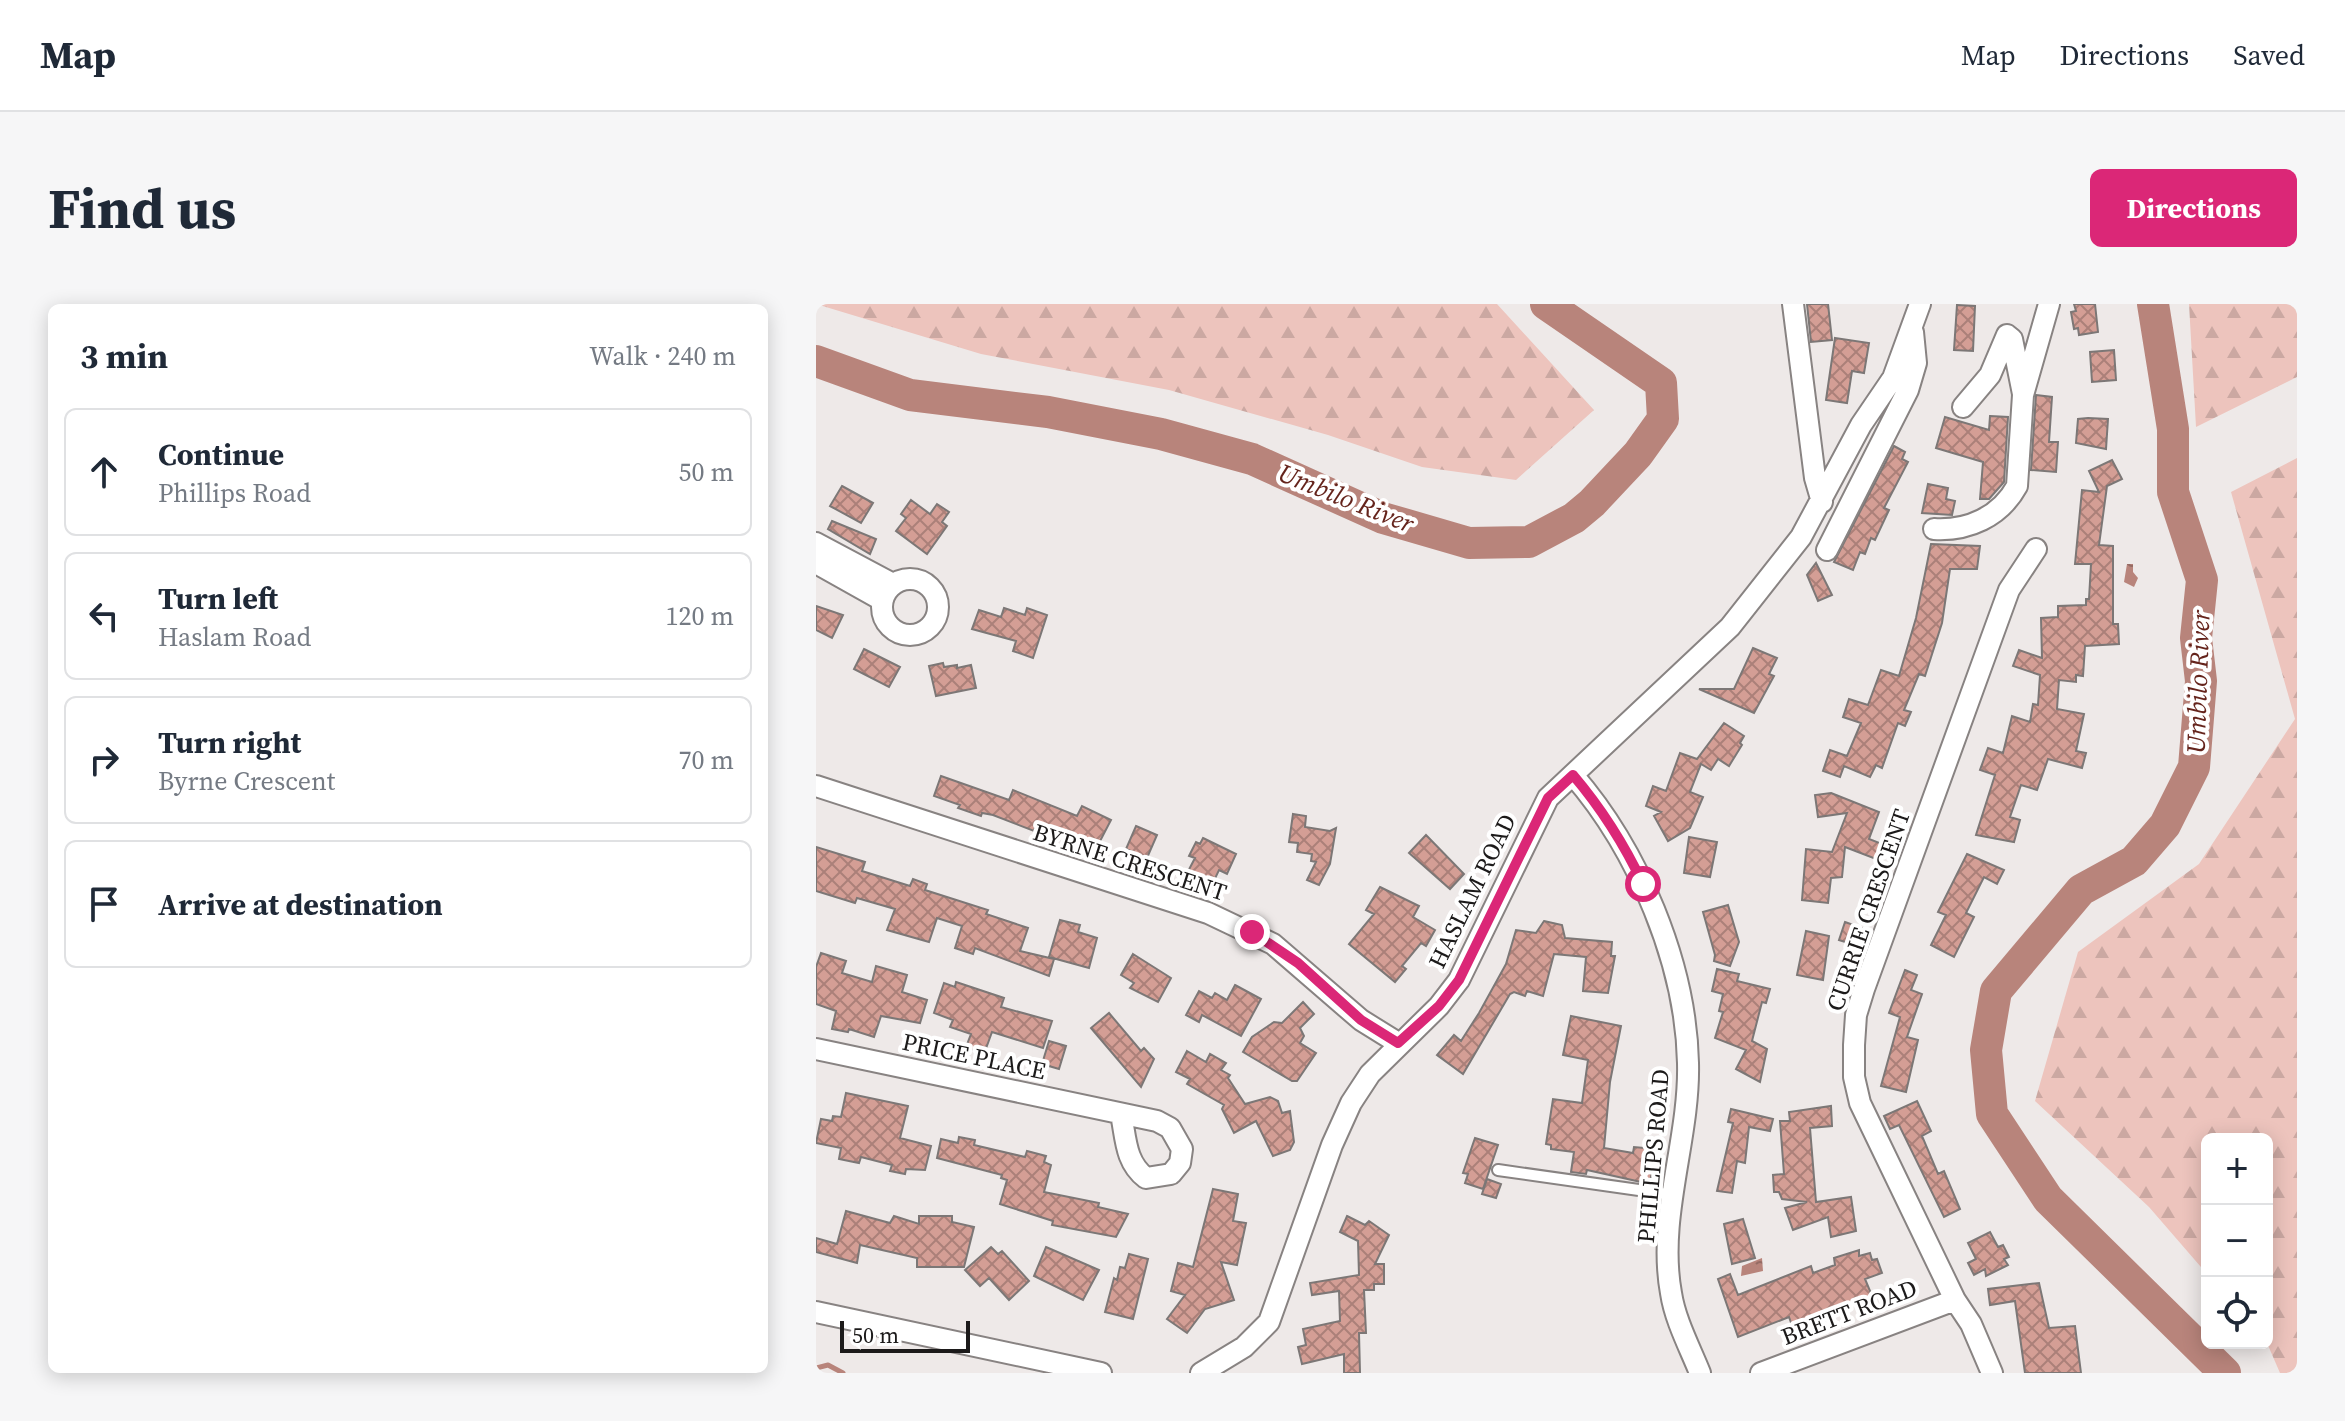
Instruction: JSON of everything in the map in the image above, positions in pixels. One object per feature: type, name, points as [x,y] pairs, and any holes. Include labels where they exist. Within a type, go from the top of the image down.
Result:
[{"type":"street","points":[[1793,304],[1815,478],[1822,502]]},
{"type":"street","name":"HASLAM ROAD","points":[[1201,1373],[1244,1347],[1269,1322],[1332,1145],[1351,1103],[1370,1074],[1398,1043],[1439,1006],[1459,980],[1548,798],[1730,627],[1801,537],[1861,425],[1893,378],[1920,304]]},
{"type":"street","points":[[2023,395],[2049,304]]},
{"type":"street","points":[[1827,550],[1908,390],[1916,363],[1912,329]]},
{"type":"street","points":[[1934,529],[1969,526],[2011,497],[2017,486],[2023,395],[2015,350],[2007,335],[1994,368],[1963,407]]},
{"type":"street","name":"CURRIE CRESCENT","points":[[1992,1373],[1971,1324],[1955,1300],[1868,1127],[1854,1077],[1856,1015],[2009,590],[2036,549]]},
{"type":"street","points":[[818,553],[888,592]]},
{"type":"street","name":"PHILLIPS ROAD","points":[[1573,775],[1596,801],[1625,846],[1643,884],[1678,989],[1688,1063],[1669,1238],[1671,1294],[1700,1373]]},
{"type":"street","name":"BYRNE CRESCENT","points":[[816,786],[1208,913],[1252,932],[1298,963],[1361,1020],[1398,1043]]},
{"type":"street","name":"PRICE PLACE","points":[[816,1049],[1121,1114]]},
{"type":"street","name":"BRETT ROAD","points":[[1761,1373],[1955,1300]]},
{"type":"street","points":[[816,1312],[1101,1373]]},
{"type":"lane","points":[[1498,1170],[1674,1195]]},
{"type":"green space","points":[[816,304],[1497,304],[1594,410],[1516,480],[1422,467],[1328,435],[1169,390],[981,354]]},
{"type":"green space","points":[[2189,304],[2297,304],[2297,377],[2196,427]]},
{"type":"green space","points":[[2297,458],[2297,1373],[2280,1373],[2270,1349],[2273,1349],[2273,1133],[2201,1133],[2201,1267],[2149,1207],[2035,1101],[2078,952],[2199,864],[2295,719],[2231,492]]},
{"type":"water","points":[[2127,564],[2133,564],[2133,572],[2138,578],[2134,587],[2124,582]]},
{"type":"water","points":[[1762,1258],[1763,1271],[1741,1276],[1742,1266]]},
{"type":"building","points":[[1807,304],[1828,304],[1832,340],[1811,342]]},
{"type":"building","points":[[2074,304],[2095,304],[2098,332],[2079,335],[2078,328],[2074,329],[2071,312],[2076,311]]},
{"type":"building","points":[[1957,305],[1975,306],[1973,351],[1954,350]]},
{"type":"building","points":[[1835,338],[1869,343],[1864,373],[1852,371],[1847,403],[1826,400]]},
{"type":"building","points":[[2114,350],[2116,380],[2092,382],[2090,352]]},
{"type":"building","points":[[2036,395],[2052,397],[2049,442],[2058,442],[2056,472],[2031,470]]},
{"type":"building","points":[[1990,416],[2008,417],[2004,482],[1989,499],[1980,499],[1983,462],[1936,448],[1945,417],[1989,430]]},
{"type":"building","points":[[2078,419],[2108,419],[2106,449],[2076,443]]},
{"type":"building","points":[[1894,446],[1905,452],[1902,459],[1908,462],[1884,508],[1889,510],[1875,540],[1871,538],[1865,554],[1860,552],[1853,570],[1834,562]]},
{"type":"building","points":[[2112,460],[2122,479],[2107,486],[2099,545],[2113,546],[2113,624],[2118,624],[2119,644],[2085,646],[2083,676],[2076,675],[2076,682],[2059,680],[2057,709],[2084,714],[2076,751],[2086,753],[2082,768],[2048,759],[2037,790],[2021,785],[2010,817],[2020,820],[2014,842],[1976,835],[1995,775],[1980,770],[1988,748],[2003,753],[2012,716],[2030,722],[2033,704],[2038,705],[2040,675],[2013,666],[2019,650],[2042,658],[2041,618],[2058,617],[2058,606],[2086,605],[2086,599],[2089,599],[2091,564],[2075,564],[2082,490],[2099,492],[2089,471]]},
{"type":"building","points":[[1928,484],[1948,488],[1946,499],[1955,501],[1952,515],[1922,513]]},
{"type":"building","points":[[842,486],[873,503],[861,523],[830,506]]},
{"type":"building","points":[[911,500],[930,514],[937,504],[949,512],[942,522],[947,526],[927,554],[896,531],[906,518],[901,514]]},
{"type":"building","points":[[832,521],[876,539],[870,554],[828,529]]},
{"type":"building","points":[[1931,544],[1980,546],[1977,569],[1950,569],[1942,623],[1925,676],[1919,674],[1904,710],[1911,712],[1905,726],[1898,723],[1882,768],[1876,765],[1870,777],[1844,766],[1840,777],[1823,771],[1830,750],[1847,756],[1861,723],[1843,717],[1849,699],[1868,705],[1881,670],[1899,676],[1916,618]]},
{"type":"building","points":[[1816,563],[1832,595],[1818,601],[1807,575]]},
{"type":"building","points":[[816,606],[843,615],[832,638],[816,630]]},
{"type":"building","points":[[1004,608],[1025,615],[1027,608],[1047,615],[1033,658],[1013,651],[1016,641],[972,629],[979,610],[1001,617]]},
{"type":"building","points":[[1753,648],[1777,658],[1769,674],[1774,676],[1754,713],[1699,689],[1734,689]]},
{"type":"building","points":[[864,649],[900,667],[889,687],[854,669]]},
{"type":"building","points":[[943,663],[944,667],[957,665],[957,668],[971,665],[976,688],[936,696],[929,666]]},
{"type":"building","points":[[1724,723],[1744,736],[1742,745],[1729,766],[1718,759],[1711,770],[1701,764],[1690,792],[1703,797],[1690,828],[1668,841],[1654,816],[1661,812],[1646,806],[1653,786],[1666,791],[1680,753],[1697,759]]},
{"type":"building","points":[[941,776],[1009,800],[1013,790],[1077,816],[1082,806],[1111,820],[1098,845],[1036,824],[1034,831],[993,815],[982,813],[981,816],[958,808],[960,805],[934,796]]},
{"type":"building","points":[[1831,793],[1879,812],[1869,839],[1882,844],[1876,859],[1845,847],[1842,877],[1831,878],[1828,903],[1802,900],[1806,849],[1832,852],[1847,813],[1818,817],[1815,795]]},
{"type":"building","points":[[1293,814],[1306,816],[1305,827],[1330,831],[1336,828],[1330,864],[1319,885],[1307,880],[1316,862],[1311,861],[1312,854],[1297,852],[1298,843],[1289,842]]},
{"type":"building","points":[[1136,826],[1157,835],[1147,858],[1126,849]]},
{"type":"building","points":[[1426,835],[1464,874],[1450,889],[1409,853]]},
{"type":"building","points":[[1689,837],[1717,842],[1710,877],[1684,873]]},
{"type":"building","points":[[1203,838],[1236,854],[1227,874],[1219,870],[1210,889],[1185,877],[1195,858],[1189,856],[1196,842],[1200,844]]},
{"type":"building","points":[[816,847],[865,862],[862,871],[910,886],[913,879],[927,884],[925,890],[988,910],[986,914],[1028,928],[1020,951],[1054,959],[1049,976],[975,948],[973,954],[955,948],[962,926],[937,918],[929,942],[887,930],[895,909],[857,898],[855,903],[816,891]]},
{"type":"building","points":[[1967,854],[2004,870],[1997,884],[1984,877],[1966,913],[1974,917],[1954,957],[1931,945],[1946,915],[1938,912]]},
{"type":"building","points":[[1380,887],[1419,906],[1413,917],[1435,930],[1426,946],[1421,943],[1402,966],[1406,969],[1395,982],[1349,944],[1374,914],[1366,910]]},
{"type":"building","points":[[1728,905],[1739,942],[1730,966],[1714,961],[1703,912]]},
{"type":"building","points":[[1060,920],[1080,925],[1078,932],[1097,938],[1089,968],[1049,957]]},
{"type":"building","points":[[1544,921],[1562,925],[1565,938],[1612,942],[1611,956],[1615,956],[1608,993],[1583,991],[1586,957],[1554,954],[1543,996],[1527,991],[1525,996],[1514,992],[1510,994],[1463,1074],[1437,1055],[1454,1035],[1461,1041],[1479,1013],[1506,964],[1516,930],[1536,933]]},
{"type":"building","points":[[1845,922],[1862,928],[1855,945],[1839,940]]},
{"type":"building","points":[[1806,931],[1829,936],[1823,980],[1797,975]]},
{"type":"building","points":[[821,953],[846,961],[842,973],[872,982],[876,966],[907,975],[902,992],[927,1000],[920,1023],[881,1016],[874,1037],[849,1029],[848,1032],[832,1029],[836,1011],[816,1004],[816,967]]},
{"type":"building","points":[[1133,954],[1171,978],[1158,1002],[1130,988],[1134,983],[1121,975]]},
{"type":"building","points":[[1717,969],[1739,974],[1737,981],[1770,989],[1766,1003],[1762,1002],[1752,1041],[1767,1049],[1760,1082],[1736,1069],[1746,1050],[1715,1038],[1723,1012],[1719,1011],[1723,994],[1712,991]]},
{"type":"building","points":[[1905,970],[1917,975],[1911,990],[1922,994],[1907,1037],[1918,1040],[1906,1092],[1881,1086],[1900,1017],[1889,1013]]},
{"type":"building","points":[[956,982],[1004,998],[1001,1007],[1052,1021],[1043,1048],[992,1032],[984,1054],[966,1047],[971,1034],[950,1027],[953,1020],[934,1013],[944,983],[955,987]]},
{"type":"building","points":[[1235,985],[1261,999],[1241,1036],[1202,1015],[1199,1022],[1186,1015],[1199,991],[1212,998],[1215,993],[1227,1000]]},
{"type":"building","points":[[1303,1002],[1314,1014],[1300,1028],[1304,1036],[1300,1043],[1316,1053],[1297,1081],[1292,1081],[1243,1052],[1252,1037],[1274,1022],[1282,1023]]},
{"type":"building","points":[[1109,1013],[1141,1051],[1144,1048],[1154,1059],[1141,1087],[1091,1028]]},
{"type":"building","points":[[1571,1016],[1621,1026],[1610,1082],[1604,1148],[1633,1153],[1634,1147],[1655,1149],[1650,1184],[1587,1170],[1586,1174],[1571,1172],[1574,1152],[1551,1149],[1551,1145],[1546,1144],[1553,1099],[1582,1103],[1588,1060],[1563,1055]]},
{"type":"building","points":[[1049,1041],[1066,1046],[1059,1069],[1042,1064]]},
{"type":"building","points":[[1187,1051],[1206,1062],[1210,1054],[1226,1063],[1221,1070],[1230,1075],[1228,1078],[1245,1104],[1270,1097],[1278,1101],[1282,1113],[1290,1111],[1294,1142],[1290,1150],[1273,1156],[1256,1121],[1234,1133],[1222,1109],[1224,1105],[1187,1084],[1190,1079],[1176,1072]]},
{"type":"building","points":[[846,1093],[908,1106],[900,1138],[931,1146],[925,1170],[906,1169],[905,1174],[890,1171],[892,1165],[861,1157],[859,1163],[839,1159],[841,1148],[816,1143],[821,1119],[832,1121],[833,1116],[841,1117]]},
{"type":"building","points":[[1917,1101],[1931,1131],[1922,1136],[1938,1174],[1944,1171],[1960,1209],[1944,1217],[1899,1125],[1890,1129],[1884,1116]]},
{"type":"building","points":[[1831,1106],[1832,1126],[1810,1128],[1816,1202],[1851,1197],[1856,1231],[1831,1237],[1828,1217],[1793,1230],[1785,1208],[1807,1202],[1782,1199],[1779,1192],[1774,1192],[1773,1175],[1784,1174],[1780,1121],[1790,1121],[1789,1112]]},
{"type":"building","points":[[1731,1109],[1773,1119],[1770,1131],[1749,1127],[1745,1163],[1737,1161],[1732,1193],[1717,1191],[1733,1123],[1728,1122]]},
{"type":"building","points":[[959,1137],[975,1140],[974,1145],[1025,1157],[1027,1151],[1046,1156],[1044,1162],[1051,1165],[1044,1192],[1099,1203],[1098,1207],[1128,1214],[1116,1237],[1052,1225],[1053,1221],[1000,1204],[1007,1180],[1001,1178],[1002,1175],[937,1158],[941,1139],[958,1143]]},
{"type":"building","points":[[1475,1138],[1498,1145],[1483,1189],[1465,1183],[1468,1174],[1463,1173]]},
{"type":"building","points":[[1487,1179],[1501,1184],[1496,1198],[1482,1194]]},
{"type":"building","points":[[1213,1189],[1238,1194],[1233,1221],[1246,1223],[1237,1265],[1221,1262],[1234,1300],[1205,1309],[1187,1333],[1167,1319],[1185,1295],[1171,1291],[1178,1263],[1193,1267]]},
{"type":"building","points":[[846,1211],[890,1223],[894,1216],[919,1224],[919,1216],[952,1216],[952,1222],[974,1227],[964,1267],[917,1267],[917,1258],[860,1245],[857,1263],[816,1252],[816,1238],[837,1244]]},
{"type":"building","points":[[1347,1216],[1365,1225],[1369,1221],[1389,1235],[1375,1264],[1384,1264],[1384,1284],[1374,1284],[1374,1290],[1364,1290],[1366,1333],[1359,1333],[1360,1373],[1344,1373],[1344,1354],[1302,1364],[1298,1347],[1306,1345],[1303,1329],[1340,1321],[1339,1291],[1312,1295],[1310,1283],[1359,1275],[1358,1241],[1340,1232]]},
{"type":"building","points":[[1743,1219],[1755,1258],[1732,1264],[1724,1224]]},
{"type":"building","points":[[1990,1232],[1998,1247],[2003,1245],[2009,1257],[2004,1259],[2008,1265],[1986,1276],[1985,1269],[1974,1275],[1968,1263],[1976,1259],[1968,1243]]},
{"type":"building","points":[[991,1247],[998,1254],[1002,1251],[1029,1281],[1009,1300],[989,1278],[980,1286],[965,1270]]},
{"type":"building","points":[[1046,1247],[1099,1270],[1083,1300],[1034,1276]]},
{"type":"building","points":[[1859,1250],[1859,1256],[1870,1253],[1872,1260],[1877,1259],[1882,1273],[1865,1279],[1875,1303],[1860,1309],[1857,1300],[1809,1317],[1812,1325],[1794,1331],[1789,1317],[1738,1337],[1718,1279],[1730,1274],[1738,1295],[1811,1266],[1813,1273],[1835,1265],[1834,1258]]},
{"type":"building","points":[[1129,1254],[1148,1259],[1133,1319],[1105,1312],[1114,1278],[1117,1280],[1120,1267],[1125,1268]]},
{"type":"building","points":[[2039,1283],[2049,1328],[2075,1326],[2081,1373],[2025,1373],[2015,1301],[1990,1305],[1988,1289]]},
{"type":"waterway","name":"Umbilo River","points":[[816,361],[910,395],[1048,412],[1161,434],[1252,459],[1383,518],[1469,543],[1529,542],[1574,518],[1592,503],[1638,454],[1663,419],[1661,383],[1546,304]]},
{"type":"waterway","name":"Umbilo River","points":[[2153,304],[2173,429],[2173,492],[2202,580],[2196,638],[2201,681],[2194,767],[2165,825],[2134,861],[2081,890],[1996,991],[1986,1050],[1992,1114],[2048,1199],[2225,1373]]},
{"type":"waterway","points":[[816,1368],[828,1365],[843,1373]]},
{"type":"route","points":[[1252,932],[1298,963],[1361,1020],[1398,1043],[1439,1006],[1459,980],[1478,947],[1548,798],[1573,775],[1596,801],[1625,846],[1643,884]]}]
